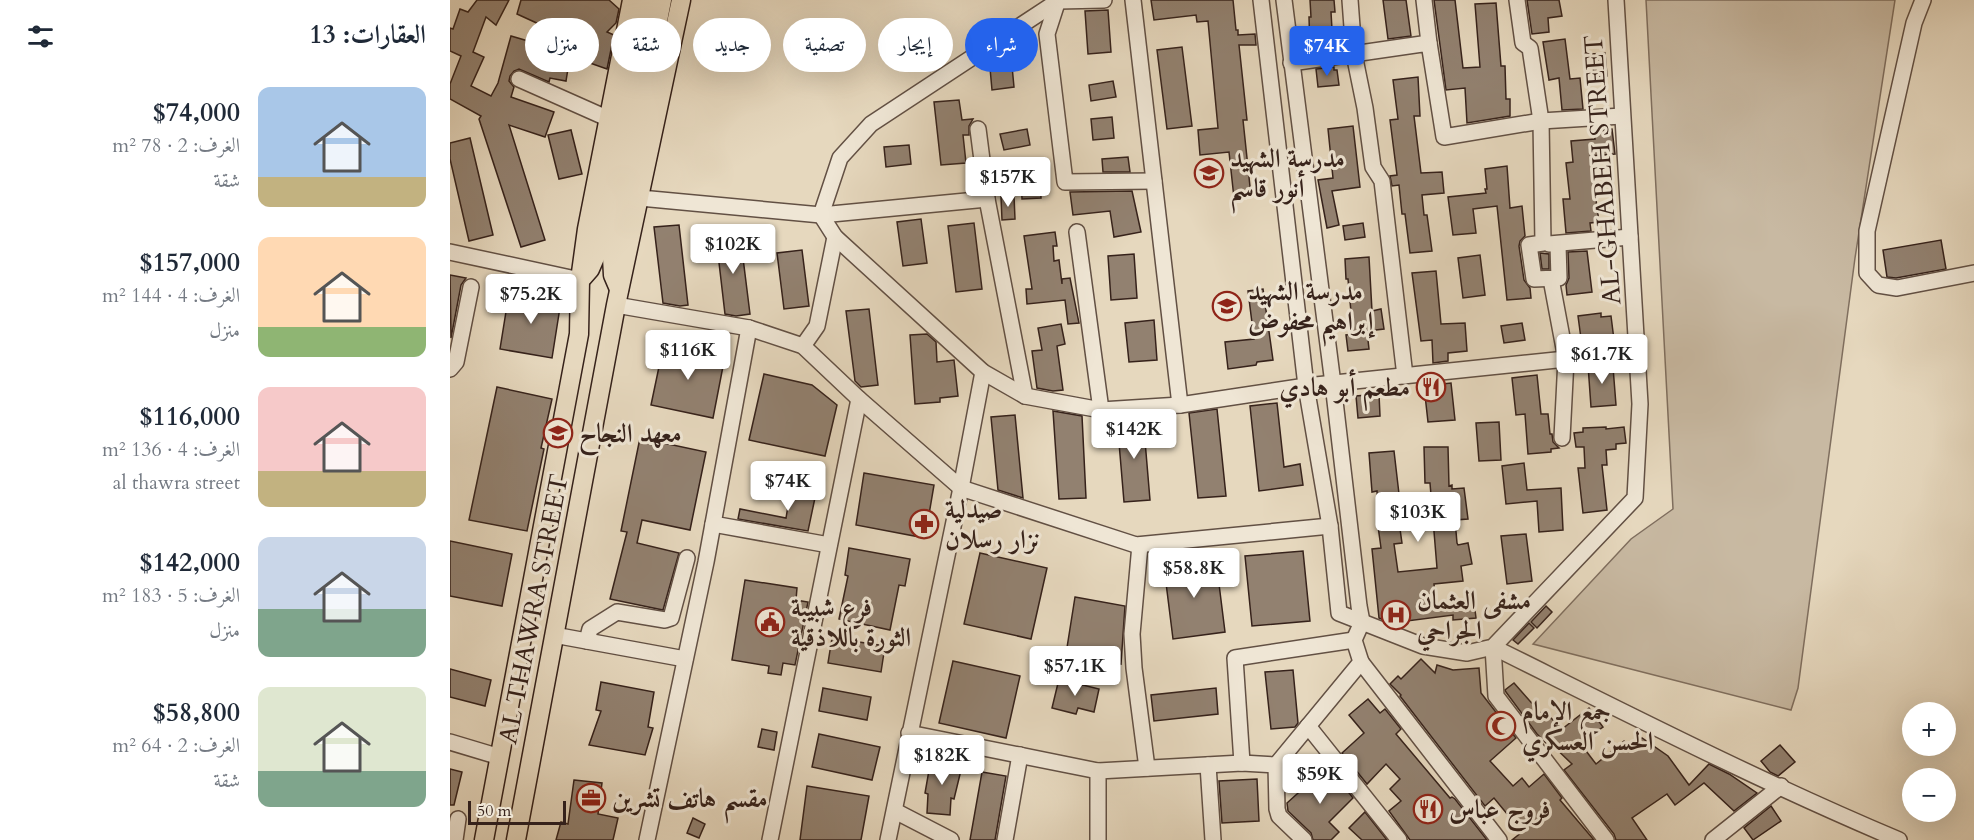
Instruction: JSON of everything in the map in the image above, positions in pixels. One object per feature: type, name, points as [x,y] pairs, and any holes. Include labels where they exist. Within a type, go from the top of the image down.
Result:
[{"type":"main road","name":"AL THAWRA STREET","points":[[484,840],[579,334],[580,280],[587,229],[632,0]]},
{"type":"main road","points":[[580,280],[590,269],[597,253],[648,0]]},
{"type":"main road","points":[[618,297],[612,258],[662,0]]},
{"type":"main road","name":"AL THAWRA STREET","points":[[516,840],[618,297],[681,0]]},
{"type":"street","points":[[821,215],[840,158],[870,123],[1058,1],[1104,0]]},
{"type":"street","points":[[1133,0],[1180,405]]},
{"type":"street","points":[[1262,0],[1306,386],[1330,526],[1339,613],[1423,646],[1467,653],[1493,647],[1811,803],[1899,840]]},
{"type":"street","points":[[1284,0],[1334,384],[1362,622],[1354,640],[1361,662],[1499,840]]},
{"type":"street","points":[[1350,0],[1354,54],[1365,108],[1373,167],[1382,181],[1405,376]]},
{"type":"street","points":[[1424,0],[1444,137],[1541,121],[1622,116]]},
{"type":"street","points":[[1517,0],[1523,43],[1530,48],[1541,121],[1550,244],[1559,279],[1534,279],[1529,245],[1550,244],[1630,237]]},
{"type":"street","name":"AL-GHABEH STREET","points":[[1493,647],[1635,498],[1640,404],[1616,0]]},
{"type":"street","points":[[1923,0],[1914,23],[1867,231],[1867,273],[1878,285],[1897,288],[1974,273]]},
{"type":"street","points":[[1058,1],[1047,34],[1065,182],[1154,181]]},
{"type":"street","points":[[1292,63],[1430,43]]},
{"type":"street","points":[[519,79],[609,119]]},
{"type":"street","points":[[978,129],[987,199],[1025,396]]},
{"type":"street","points":[[640,198],[821,215],[987,199]]},
{"type":"street","points":[[821,215],[835,237],[983,372],[1025,396],[1101,411],[1180,405],[1306,386],[1566,359],[1637,346]]},
{"type":"street","points":[[1077,231],[1101,411]]},
{"type":"street","points":[[803,346],[817,326],[835,237]]},
{"type":"street","points":[[450,252],[580,280]]},
{"type":"street","points":[[1551,279],[1566,359],[1562,438]]},
{"type":"street","points":[[450,369],[456,362],[471,286]]},
{"type":"street","points":[[618,297],[749,328],[803,346],[859,399],[961,488],[1136,545],[1330,526]]},
{"type":"street","points":[[647,840],[713,524],[749,328]]},
{"type":"street","points":[[888,840],[983,372]]},
{"type":"street","points":[[770,840],[859,399]]},
{"type":"street","points":[[713,524],[829,545]]},
{"type":"street","points":[[1140,545],[1132,634],[1147,768]]},
{"type":"street","points":[[587,641],[590,629],[617,612],[665,620],[671,618],[687,558]]},
{"type":"street","points":[[554,635],[685,659]]},
{"type":"street","points":[[1242,763],[1235,658],[1354,640]]},
{"type":"street","points":[[1493,647],[1496,696],[1606,840]]},
{"type":"street","points":[[1304,840],[1279,816],[1276,765],[1361,662]]},
{"type":"street","points":[[1308,726],[1399,840]]},
{"type":"street","points":[[909,734],[1098,771],[1242,763],[1276,765]]},
{"type":"street","points":[[450,742],[500,757]]},
{"type":"street","points":[[1005,840],[1020,755]]},
{"type":"street","points":[[1208,765],[1213,840]]},
{"type":"street","points":[[1098,771],[1098,840]]},
{"type":"street","points":[[1713,840],[1780,786]]},
{"type":"street","points":[[894,811],[951,840]]},
{"type":"street","points":[[455,840],[458,819]]},
{"type":"shaded area","points":[[1646,0],[1895,0],[1855,258],[1798,688],[1791,710],[1533,644],[1631,539],[1673,509]]},
{"type":"building","points":[[477,0],[509,0],[496,25],[486,17],[473,52],[484,57],[471,86],[491,96],[498,83],[511,36],[525,40],[525,72],[519,69],[510,76],[509,81],[514,87],[511,97],[554,112],[545,137],[509,125],[545,240],[521,247],[479,119],[481,116],[450,99],[450,84],[461,56],[450,51],[450,28],[453,29],[460,9],[468,12]]},
{"type":"building","points":[[521,0],[609,0],[619,9],[617,18],[611,18],[611,28],[607,32],[611,34],[611,50],[607,69],[599,66],[599,18],[526,18],[517,14]]},
{"type":"building","points":[[1151,0],[1233,0],[1238,35],[1255,34],[1256,45],[1239,45],[1247,120],[1243,120],[1251,196],[1234,198],[1229,152],[1200,155],[1198,130],[1218,128],[1208,21],[1197,22],[1196,15],[1154,20]]},
{"type":"building","points":[[1310,0],[1334,0],[1335,12],[1331,12],[1333,47],[1310,50]]},
{"type":"building","points":[[1383,0],[1406,0],[1411,36],[1388,39]]},
{"type":"building","points":[[1434,0],[1455,0],[1463,68],[1480,67],[1475,4],[1496,3],[1501,66],[1505,66],[1506,99],[1510,99],[1510,116],[1467,123],[1465,88],[1446,90]]},
{"type":"building","points":[[1527,0],[1559,0],[1562,16],[1548,18],[1549,32],[1532,34]]},
{"type":"building","points":[[1108,10],[1111,52],[1088,54],[1085,11]]},
{"type":"building","points":[[1565,39],[1570,79],[1580,78],[1583,109],[1562,110],[1559,78],[1549,80],[1543,42]]},
{"type":"building","points":[[1182,47],[1192,126],[1167,129],[1157,50]]},
{"type":"building","points":[[1605,53],[1607,76],[1594,77],[1592,54]]},
{"type":"building","points":[[1334,67],[1334,70],[1337,70],[1339,85],[1318,87],[1316,69]]},
{"type":"building","points":[[526,72],[567,72],[566,81],[550,78],[549,82]]},
{"type":"building","points":[[990,72],[1013,72],[1014,87],[992,90]]},
{"type":"building","points":[[1418,77],[1420,116],[1414,116],[1421,173],[1442,172],[1444,193],[1422,195],[1432,251],[1410,253],[1399,185],[1392,186],[1390,176],[1397,175],[1390,120],[1398,119],[1393,80]]},
{"type":"building","points":[[1113,81],[1116,97],[1091,101],[1089,85]]},
{"type":"building","points":[[959,100],[962,120],[973,119],[969,126],[969,135],[963,135],[966,163],[941,165],[934,102]]},
{"type":"building","points":[[1112,117],[1114,138],[1093,140],[1091,119]]},
{"type":"building","points":[[1353,126],[1360,187],[1332,191],[1339,225],[1327,228],[1318,180],[1333,178],[1328,129]]},
{"type":"building","points":[[1027,129],[1030,145],[1004,150],[1000,134]]},
{"type":"building","points":[[1612,129],[1615,154],[1590,156],[1599,222],[1590,223],[1591,231],[1566,233],[1563,199],[1570,199],[1566,163],[1573,162],[1571,141],[1595,139],[1594,131]]},
{"type":"building","points":[[571,130],[582,174],[559,179],[548,135]]},
{"type":"building","points":[[470,138],[493,235],[469,241],[450,159],[450,143]]},
{"type":"building","points":[[909,145],[911,164],[886,167],[884,147]]},
{"type":"building","points":[[1128,157],[1130,172],[1103,172],[1102,159]]},
{"type":"building","points":[[1507,166],[1510,208],[1522,206],[1525,236],[1519,246],[1524,280],[1530,288],[1531,298],[1507,300],[1497,206],[1473,209],[1476,233],[1453,235],[1448,197],[1486,193],[1485,169]]},
{"type":"building","points":[[1040,175],[1041,198],[1022,199],[1021,176]]},
{"type":"building","points":[[1132,191],[1141,232],[1114,237],[1110,211],[1073,215],[1070,192]]},
{"type":"building","points":[[1014,196],[1015,219],[1002,220],[1001,197]]},
{"type":"building","points":[[921,219],[927,263],[903,266],[897,222]]},
{"type":"building","points":[[974,223],[982,289],[956,292],[948,226]]},
{"type":"building","points":[[1363,223],[1365,237],[1345,240],[1343,226]]},
{"type":"building","points":[[679,225],[688,305],[680,306],[663,303],[654,227]]},
{"type":"building","points":[[1055,232],[1057,246],[1053,246],[1054,261],[1059,260],[1062,284],[1062,279],[1070,278],[1079,323],[1068,324],[1065,300],[1027,304],[1026,289],[1032,289],[1024,236]]},
{"type":"building","points":[[740,234],[750,314],[736,316],[725,314],[716,237]]},
{"type":"building","points":[[1941,240],[1946,269],[1896,278],[1887,277],[1883,250]]},
{"type":"building","points":[[802,250],[809,306],[784,309],[777,253]]},
{"type":"building","points":[[1587,251],[1592,292],[1567,295],[1568,252]]},
{"type":"building","points":[[1540,253],[1549,254],[1549,269],[1542,269]]},
{"type":"building","points":[[1134,254],[1137,298],[1111,300],[1108,256]]},
{"type":"building","points":[[1480,255],[1485,295],[1463,298],[1458,258]]},
{"type":"building","points":[[1369,257],[1372,311],[1381,309],[1384,329],[1367,331],[1369,349],[1348,351],[1346,335],[1353,334],[1345,259]]},
{"type":"building","points":[[1436,271],[1441,324],[1465,323],[1467,351],[1448,353],[1448,361],[1433,363],[1432,340],[1421,341],[1412,273]]},
{"type":"building","points":[[450,275],[466,278],[461,285],[451,338]]},
{"type":"building","points":[[1263,289],[1273,360],[1228,369],[1225,342],[1254,339],[1248,291]]},
{"type":"building","points":[[509,293],[561,301],[552,358],[500,349]]},
{"type":"building","points":[[869,309],[878,385],[861,387],[855,381],[846,311]]},
{"type":"building","points":[[1601,313],[1601,317],[1611,316],[1614,340],[1582,346],[1578,316]]},
{"type":"building","points":[[1154,320],[1157,360],[1129,362],[1125,323]]},
{"type":"building","points":[[1522,323],[1525,340],[1504,343],[1501,326]]},
{"type":"building","points":[[1061,324],[1065,344],[1057,346],[1063,390],[1037,388],[1032,351],[1042,350],[1038,328]]},
{"type":"building","points":[[927,334],[936,342],[937,362],[954,360],[958,396],[940,398],[940,402],[915,404],[910,335]]},
{"type":"building","points":[[664,343],[725,356],[713,418],[651,405]]},
{"type":"building","points":[[1606,362],[1607,368],[1613,367],[1616,405],[1591,407],[1588,365]]},
{"type":"building","points":[[764,374],[812,385],[837,405],[825,456],[749,440]]},
{"type":"building","points":[[1537,375],[1541,414],[1548,414],[1550,434],[1552,434],[1553,442],[1559,448],[1551,449],[1551,452],[1528,454],[1525,414],[1516,415],[1512,378]]},
{"type":"building","points":[[1451,383],[1455,420],[1428,422],[1424,386]]},
{"type":"building","points":[[497,387],[552,399],[527,531],[469,520]]},
{"type":"building","points":[[1379,394],[1380,416],[1358,418],[1356,396]]},
{"type":"building","points":[[1277,403],[1284,467],[1300,464],[1303,485],[1259,491],[1250,406]]},
{"type":"building","points":[[1217,409],[1226,496],[1198,498],[1189,413]]},
{"type":"building","points":[[1053,411],[1082,416],[1086,498],[1059,499]]},
{"type":"building","points":[[1015,415],[1023,498],[998,490],[991,417]]},
{"type":"building","points":[[1143,417],[1150,500],[1124,502],[1117,419]]},
{"type":"building","points":[[1499,422],[1501,460],[1479,461],[1476,423]]},
{"type":"building","points":[[1606,427],[1606,429],[1624,427],[1626,443],[1616,444],[1616,449],[1606,450],[1607,465],[1602,465],[1607,510],[1583,513],[1578,468],[1585,468],[1584,447],[1576,447],[1574,433],[1583,432],[1583,428]]},
{"type":"building","points":[[640,438],[706,452],[690,530],[642,520],[637,543],[679,553],[663,610],[610,599],[627,532],[621,531]]},
{"type":"building","points":[[1424,447],[1448,447],[1449,486],[1452,485],[1452,489],[1464,488],[1468,519],[1455,520],[1457,543],[1458,545],[1468,543],[1472,564],[1461,566],[1463,581],[1434,584],[1436,606],[1474,602],[1476,618],[1453,620],[1453,615],[1391,623],[1379,618],[1372,549],[1381,548],[1377,491],[1372,492],[1369,453],[1394,451],[1400,507],[1397,508],[1402,543],[1394,544],[1398,572],[1437,568],[1430,483],[1425,483]]},
{"type":"building","points":[[1524,463],[1527,490],[1561,488],[1563,530],[1539,532],[1537,501],[1506,504],[1502,466]]},
{"type":"building","points":[[864,473],[934,485],[925,538],[856,525]]},
{"type":"building","points":[[791,488],[816,493],[808,531],[738,519],[740,509],[786,518]]},
{"type":"building","points":[[1526,534],[1532,581],[1507,584],[1501,536]]},
{"type":"building","points":[[450,541],[512,554],[502,606],[450,596]]},
{"type":"building","points":[[849,548],[910,559],[905,586],[899,585],[890,630],[839,619],[848,576],[845,575]]},
{"type":"building","points":[[1303,551],[1310,621],[1252,626],[1245,556]]},
{"type":"building","points":[[980,553],[1047,568],[1031,639],[964,624]]},
{"type":"building","points":[[1216,560],[1225,632],[1173,639],[1164,567]]},
{"type":"building","points":[[745,580],[797,588],[796,600],[808,602],[795,665],[783,663],[781,675],[768,673],[769,666],[732,660]]},
{"type":"building","points":[[1075,597],[1125,606],[1121,664],[1066,654]]},
{"type":"building","points":[[1546,606],[1552,612],[1537,628],[1531,622]]},
{"type":"building","points":[[1529,623],[1534,628],[1518,644],[1513,640]]},
{"type":"building","points":[[832,638],[885,646],[881,672],[828,663]]},
{"type":"building","points":[[1421,659],[1435,673],[1437,665],[1453,670],[1479,668],[1481,693],[1516,738],[1490,761],[1513,786],[1522,778],[1529,787],[1544,774],[1562,798],[1560,800],[1594,840],[1512,840],[1522,832],[1494,798],[1485,806],[1401,695],[1390,684],[1398,676],[1401,679]]},
{"type":"building","points":[[953,661],[1020,676],[1006,738],[939,723]]},
{"type":"building","points":[[450,669],[491,680],[485,706],[450,697]]},
{"type":"building","points":[[1293,670],[1298,723],[1295,727],[1271,729],[1265,672]]},
{"type":"building","points":[[1059,679],[1099,689],[1094,712],[1078,708],[1076,714],[1052,708]]},
{"type":"building","points":[[601,682],[654,692],[648,727],[653,728],[645,755],[589,745],[601,711],[596,710]]},
{"type":"building","points":[[1514,683],[1544,717],[1547,714],[1562,729],[1589,708],[1603,727],[1586,739],[1589,741],[1583,747],[1596,764],[1624,741],[1630,749],[1642,738],[1668,756],[1689,785],[1709,764],[1757,793],[1734,811],[1704,783],[1675,805],[1667,794],[1632,818],[1647,840],[1616,840],[1614,834],[1564,770],[1572,764],[1537,734],[1506,692],[1505,690]]},
{"type":"building","points":[[823,688],[871,697],[867,720],[819,711]]},
{"type":"building","points":[[1216,688],[1218,714],[1154,721],[1151,695]]},
{"type":"building","points":[[1368,699],[1380,713],[1385,709],[1401,729],[1396,734],[1450,798],[1455,799],[1487,840],[1410,840],[1389,811],[1401,801],[1390,789],[1400,779],[1386,764],[1367,784],[1342,753],[1364,733],[1349,715]]},
{"type":"building","points":[[762,729],[777,732],[774,750],[758,747]]},
{"type":"building","points":[[819,734],[880,747],[872,780],[812,767]]},
{"type":"building","points":[[1780,745],[1795,762],[1778,776],[1770,772],[1761,761]]},
{"type":"building","points":[[931,759],[962,766],[954,799],[951,798],[950,815],[927,813],[928,794],[925,793]]},
{"type":"building","points":[[1328,766],[1353,798],[1329,822],[1339,832],[1331,840],[1313,840],[1311,833],[1288,811],[1287,803]]},
{"type":"building","points":[[450,769],[462,772],[454,805],[450,805]]},
{"type":"building","points":[[982,772],[1006,776],[995,840],[970,840]]},
{"type":"building","points":[[1257,779],[1259,821],[1222,823],[1219,781]]},
{"type":"building","points":[[574,780],[602,783],[598,814],[618,818],[613,840],[556,840],[561,822],[568,824]]},
{"type":"building","points":[[807,786],[869,796],[861,840],[800,840]]},
{"type":"building","points":[[1771,806],[1781,821],[1753,840],[1744,828]]},
{"type":"building","points":[[1365,812],[1387,840],[1362,840],[1349,828]]},
{"type":"building","points":[[693,818],[705,824],[699,838],[687,833]]},
{"type":"place","name":"مدرسة الشهيد أنور قاسم","points":[[1209,173]]},
{"type":"place","name":"مدرسة الشهيد إبراهيم محفوض","points":[[1227,306]]},
{"type":"place","name":"مطعم أبو هادي","points":[[1431,387]]},
{"type":"place","name":"معهد النجاح","points":[[558,433]]},
{"type":"place","name":"صيدلية نزار رسلان","points":[[924,524]]},
{"type":"place","name":"مشفى العثمان الجراحي","points":[[1396,615]]},
{"type":"place","name":"فرع شبيبة الثورة باللاذقية","points":[[770,622]]},
{"type":"place","name":"جمع الإمام الحسن العسكري","points":[[1501,726]]},
{"type":"place","name":"مقسم هاتف تشرين","points":[[591,798]]},
{"type":"place","name":"فروج عباس","points":[[1428,809]]}]
